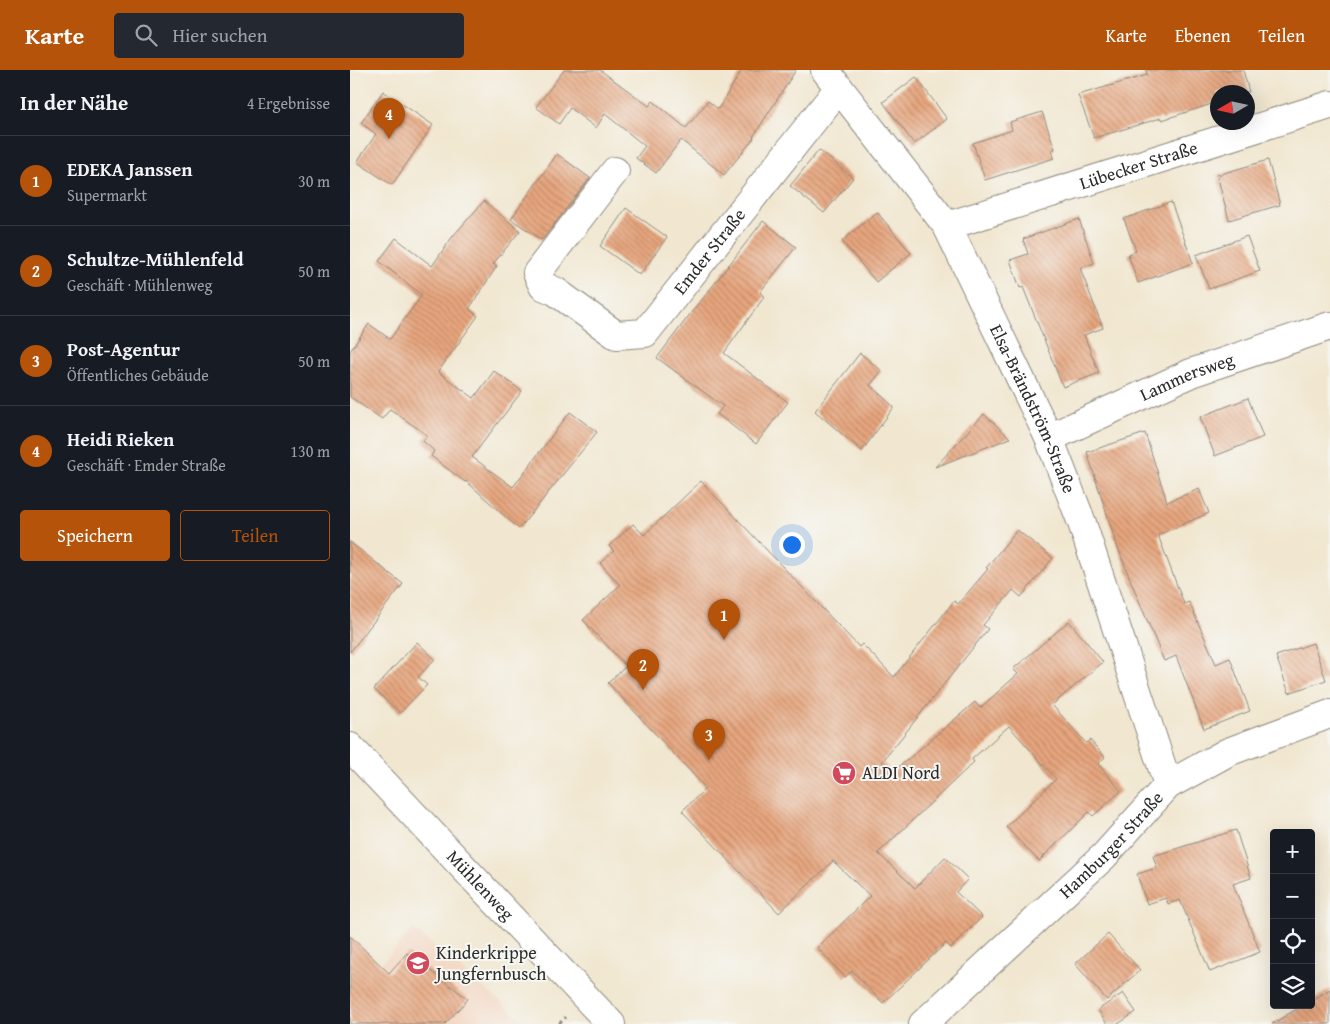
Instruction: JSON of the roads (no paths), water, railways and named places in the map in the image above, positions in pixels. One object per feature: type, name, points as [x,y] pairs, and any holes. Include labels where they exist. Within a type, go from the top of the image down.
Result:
[{"type":"street","name":"Elsa-Brändström-Straße","points":[[832,79],[947,226],[1049,438],[1082,523],[1168,785]]},
{"type":"street","name":"Emder Straße","points":[[615,171],[537,273],[543,286],[555,291],[616,335],[645,333],[832,79]]},
{"type":"street","name":"Lübecker Straße","points":[[947,226],[1330,105]]},
{"type":"street","name":"Lammersweg","points":[[1049,438],[1191,373],[1330,326]]},
{"type":"street","name":"Hamburger Straße","points":[[923,1024],[1104,856],[1168,785],[1228,752],[1330,714]]},
{"type":"street","name":"Mühlenweg","points":[[350,747],[611,1024]]},
{"type":"place","name":"Heidi Rieken","points":[[389,139]]},
{"type":"place","name":"EDEKA Janssen","points":[[724,640]]},
{"type":"place","name":"Schultze-Mühlenfeld","points":[[643,690]]},
{"type":"place","name":"Post-Agentur","points":[[709,760]]},
{"type":"place","name":"ALDI Nord","points":[[844,773]]},
{"type":"place","name":"Kinderkrippe Jungfernbusch","points":[[418,963]]}]
